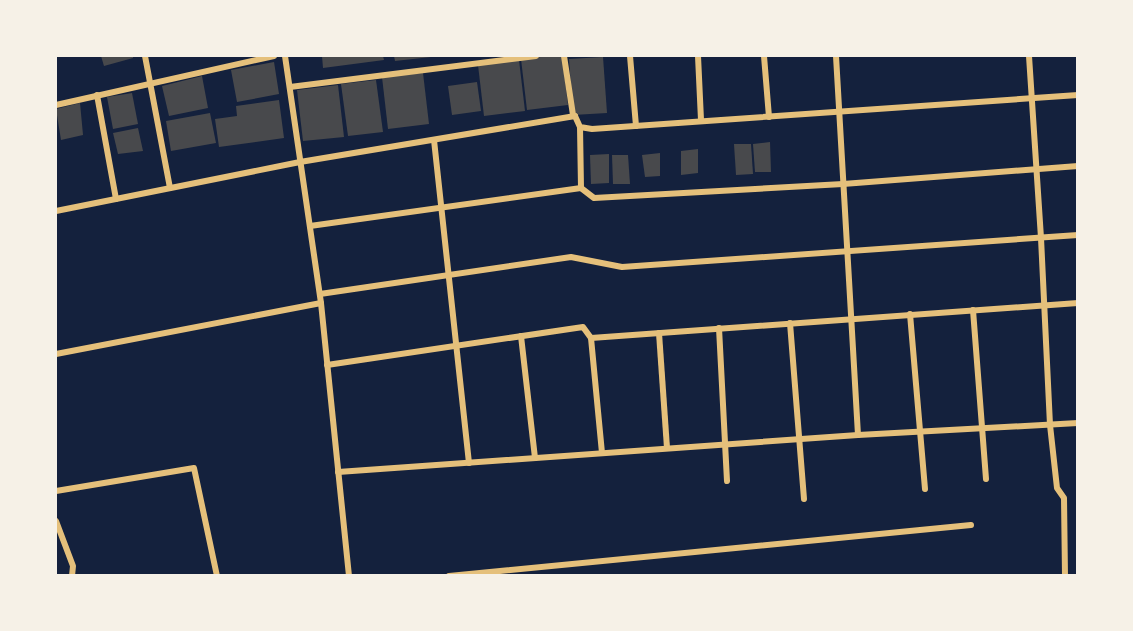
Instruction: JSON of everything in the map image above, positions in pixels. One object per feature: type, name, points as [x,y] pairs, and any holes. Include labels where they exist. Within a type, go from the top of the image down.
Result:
[{"type":"street","points":[[145,56],[170,188]]},
{"type":"street","points":[[56,105],[274,56]]},
{"type":"street","points":[[285,56],[320,294],[349,576]]},
{"type":"street","points":[[290,87],[536,56]]},
{"type":"street","points":[[564,56],[573,115],[580,127],[581,188]]},
{"type":"street","points":[[630,56],[636,126]]},
{"type":"street","points":[[698,56],[700,120]]},
{"type":"street","points":[[764,56],[769,117]]},
{"type":"street","points":[[836,56],[858,435]]},
{"type":"street","points":[[1029,56],[1050,425],[1057,488],[1064,498],[1065,576]]},
{"type":"street","points":[[580,127],[592,129],[1077,95]]},
{"type":"street","points":[[97,96],[116,199]]},
{"type":"street","points":[[56,211],[300,162],[575,116]]},
{"type":"street","points":[[434,140],[469,463]]},
{"type":"street","points":[[310,226],[581,188],[594,198],[843,184],[1077,166]]},
{"type":"street","points":[[320,294],[571,257],[622,267],[1077,235]]},
{"type":"street","points":[[56,354],[321,303]]},
{"type":"street","points":[[591,338],[1077,303]]},
{"type":"street","points":[[973,310],[986,479]]},
{"type":"street","points":[[910,314],[925,489]]},
{"type":"street","points":[[790,323],[804,499]]},
{"type":"street","points":[[327,365],[583,327],[591,338],[602,453]]},
{"type":"street","points":[[719,328],[727,481]]},
{"type":"street","points":[[659,333],[667,448]]},
{"type":"street","points":[[521,336],[535,458]]},
{"type":"street","points":[[338,472],[858,435],[1077,423]]},
{"type":"street","points":[[56,491],[194,468],[217,576]]},
{"type":"street","points":[[56,521],[73,566],[72,576]]},
{"type":"street","points":[[449,576],[971,525]]},
{"type":"building","points":[[101,56],[133,56],[133,58],[104,66]]},
{"type":"building","points":[[322,56],[383,56],[384,60],[323,68]]},
{"type":"building","points":[[394,56],[431,56],[431,57],[395,61]]},
{"type":"building","points":[[562,56],[568,105],[527,110],[521,59]]},
{"type":"building","points":[[603,57],[607,113],[573,115],[569,59]]},
{"type":"building","points":[[519,60],[525,111],[484,116],[478,65]]},
{"type":"building","points":[[274,62],[279,94],[237,102],[231,70]]},
{"type":"building","points":[[423,73],[429,124],[388,129],[382,77]]},
{"type":"building","points":[[202,76],[208,108],[169,116],[162,86]]},
{"type":"building","points":[[376,80],[383,132],[348,136],[341,84]]},
{"type":"building","points":[[477,82],[481,111],[452,115],[448,86]]},
{"type":"building","points":[[338,85],[344,137],[303,141],[297,90]]},
{"type":"building","points":[[132,93],[138,124],[113,129],[107,97]]},
{"type":"building","points":[[279,100],[284,138],[219,147],[215,119],[237,116],[236,106]]},
{"type":"building","points":[[80,103],[83,135],[61,140],[56,109]]},
{"type":"building","points":[[210,113],[216,143],[171,151],[166,121]]},
{"type":"building","points":[[138,128],[143,151],[118,154],[113,133]]},
{"type":"building","points":[[770,142],[771,172],[755,172],[753,144]]},
{"type":"building","points":[[734,144],[751,144],[753,174],[736,175]]},
{"type":"building","points":[[698,149],[698,173],[681,175],[681,151]]},
{"type":"building","points":[[660,153],[660,176],[645,177],[642,155]]},
{"type":"building","points":[[609,154],[609,183],[591,184],[590,155]]},
{"type":"building","points":[[612,155],[628,155],[630,184],[613,184]]}]
